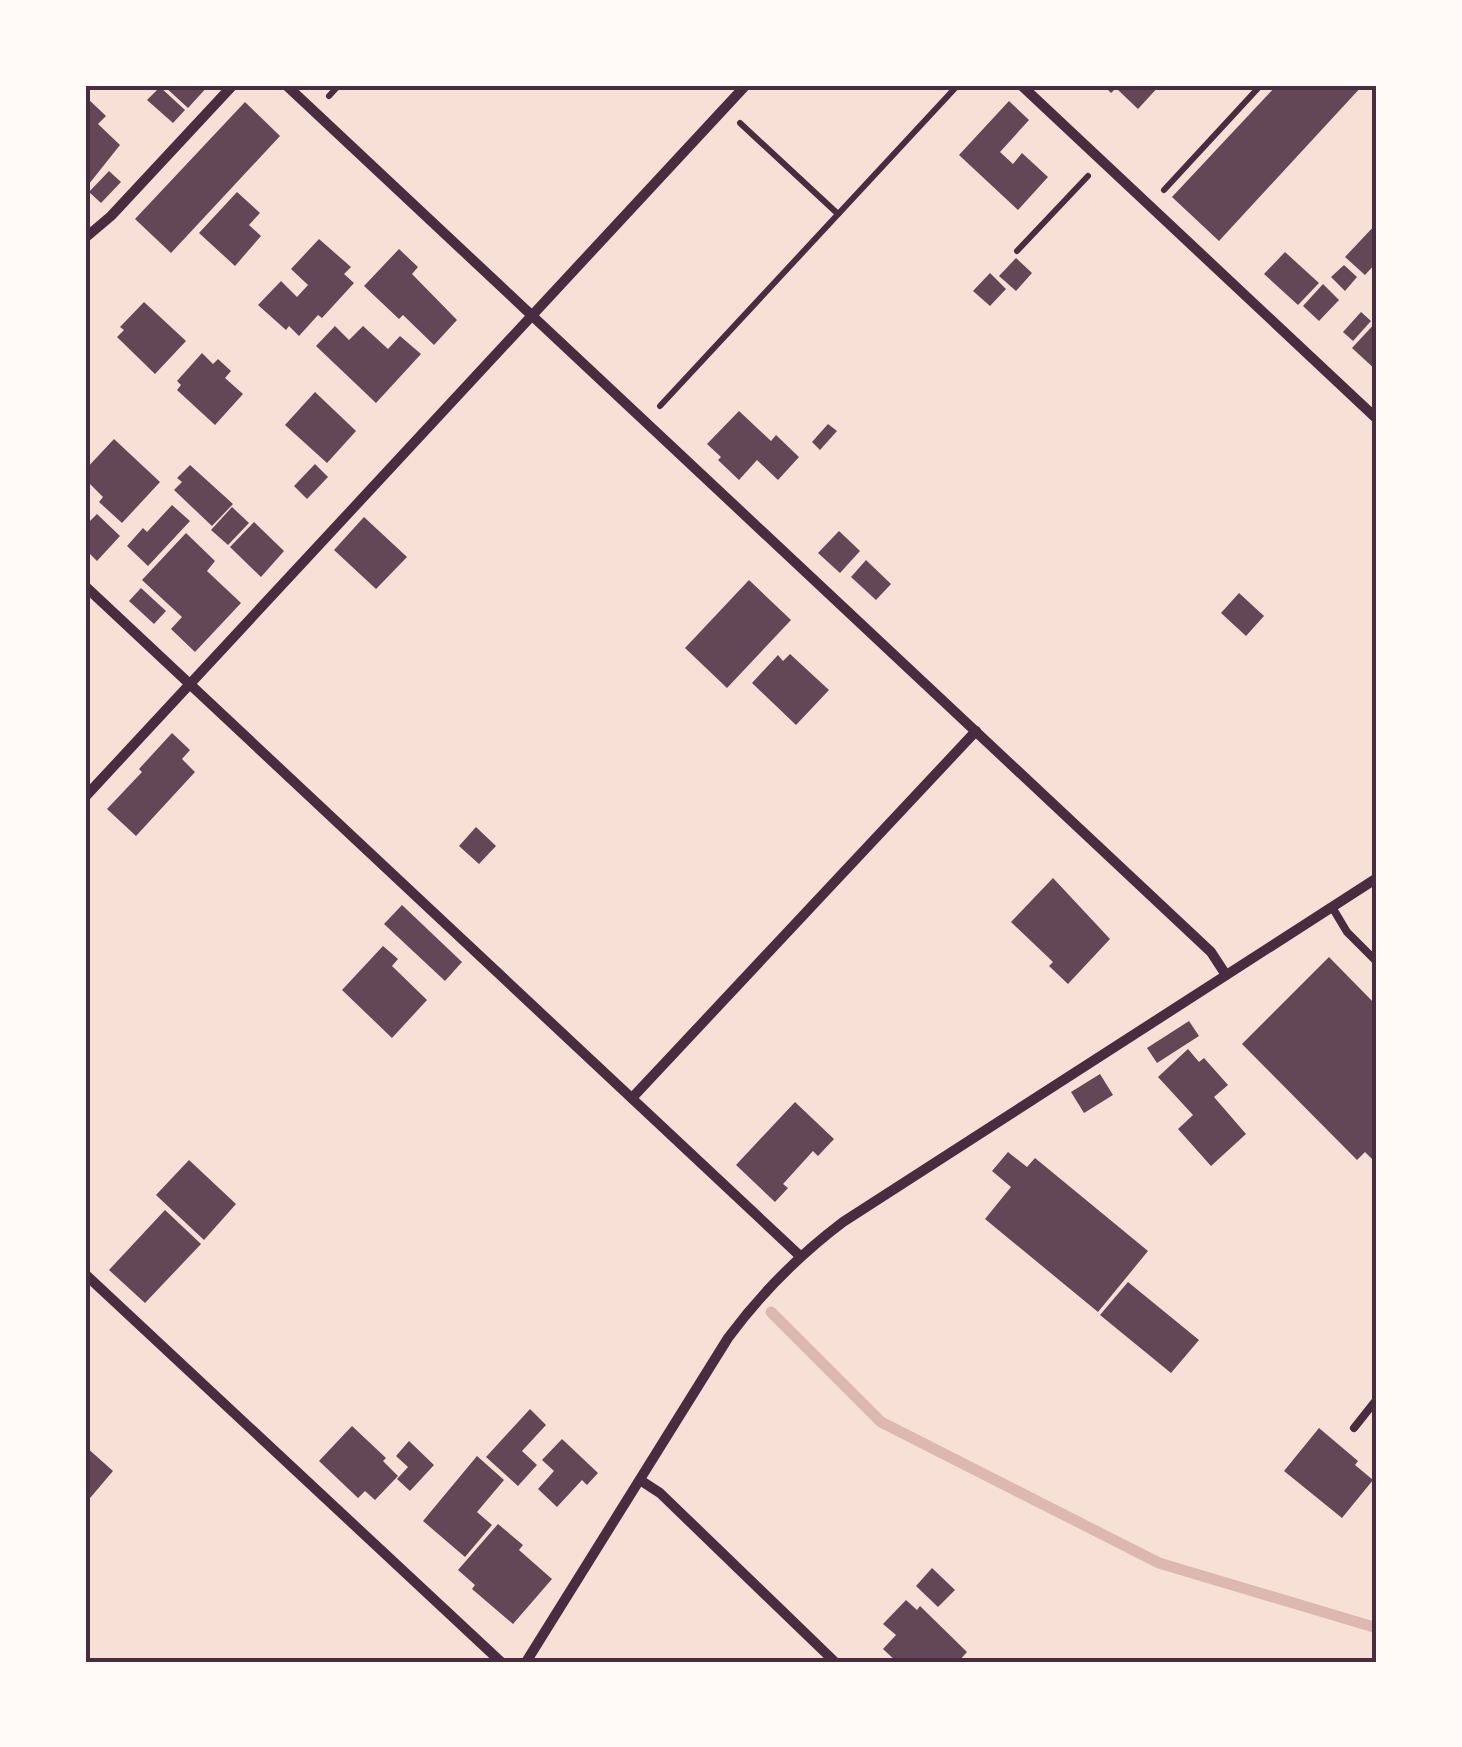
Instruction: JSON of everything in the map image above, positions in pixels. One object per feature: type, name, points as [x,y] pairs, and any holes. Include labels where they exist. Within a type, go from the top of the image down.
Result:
[{"type":"street","points":[[85,238],[111,216],[233,85]]},
{"type":"street","points":[[286,85],[1212,952],[1226,975]]},
{"type":"street","points":[[85,796],[746,85]]},
{"type":"street","points":[[1021,85],[1377,418]]},
{"type":"street","points":[[85,586],[799,1255]]},
{"type":"street","points":[[632,1098],[976,731]]},
{"type":"street","points":[[526,1662],[728,1338],[761,1294],[799,1255],[843,1222],[1377,878]]},
{"type":"street","points":[[85,1274],[500,1662]]},
{"type":"street","points":[[640,1480],[660,1492],[835,1662]]},
{"type":"lane","points":[[1332,907],[1347,932],[1377,962]]},
{"type":"lane","points":[[1354,1428],[1377,1399]]},
{"type":"path","points":[[646,422],[958,85]]},
{"type":"path","points":[[1149,205],[1261,85]]},
{"type":"path","points":[[724,108],[838,214]]},
{"type":"path","points":[[1017,251],[1102,161]]},
{"type":"building","points":[[163,85],[209,85],[188,108]]},
{"type":"building","points":[[1103,85],[1160,85],[1138,109],[1116,88],[1111,93]]},
{"type":"building","points":[[1277,85],[1363,85],[1219,241],[1172,197]]},
{"type":"building","points":[[160,87],[185,110],[173,123],[147,100]]},
{"type":"building","points":[[85,96],[106,116],[98,124],[120,145],[85,189]]},
{"type":"building","points":[[1009,101],[1029,120],[1000,152],[1013,164],[1022,153],[1048,177],[1018,210],[959,155]]},
{"type":"building","points":[[245,102],[280,136],[171,253],[135,219]]},
{"type":"building","points":[[109,171],[121,182],[101,203],[89,192]]},
{"type":"building","points":[[237,192],[260,213],[249,225],[261,236],[235,266],[199,233]]},
{"type":"building","points":[[1377,223],[1377,262],[1365,275],[1345,257]]},
{"type":"building","points":[[319,239],[351,267],[344,274],[354,283],[299,336],[289,326],[286,330],[258,305],[281,281],[297,297],[308,285],[291,269]]},
{"type":"building","points":[[399,249],[418,267],[412,274],[457,320],[434,345],[364,286]]},
{"type":"building","points":[[1285,252],[1319,283],[1298,305],[1264,274]]},
{"type":"building","points":[[1016,258],[1032,273],[1016,291],[999,276]]},
{"type":"building","points":[[1344,265],[1357,277],[1345,291],[1331,277]]},
{"type":"building","points":[[990,273],[1006,289],[990,306],[973,291]]},
{"type":"building","points":[[1323,284],[1339,300],[1319,321],[1303,306]]},
{"type":"building","points":[[144,302],[186,341],[155,374],[117,337],[124,330],[120,327]]},
{"type":"building","points":[[1361,312],[1371,321],[1353,341],[1343,332]]},
{"type":"building","points":[[1377,321],[1377,371],[1352,348]]},
{"type":"building","points":[[335,326],[349,340],[363,326],[388,349],[400,336],[421,354],[376,403],[316,346]]},
{"type":"building","points":[[202,353],[213,364],[218,359],[231,371],[225,378],[243,394],[215,425],[177,390],[181,385],[177,381]]},
{"type":"building","points":[[315,392],[356,431],[327,463],[285,425]]},
{"type":"building","points":[[739,411],[771,441],[776,435],[799,457],[778,480],[757,460],[739,480],[707,444]]},
{"type":"building","points":[[828,424],[837,431],[820,450],[812,442]]},
{"type":"building","points":[[114,439],[160,482],[122,523],[99,502],[103,497],[85,479],[85,470]]},
{"type":"building","points":[[315,464],[328,477],[307,499],[294,486]]},
{"type":"building","points":[[190,465],[233,504],[212,526],[174,490],[182,482],[177,478]]},
{"type":"building","points":[[172,505],[190,521],[148,566],[127,546],[143,528],[147,532]]},
{"type":"building","points":[[232,507],[249,523],[228,545],[211,530]]},
{"type":"building","points":[[97,514],[120,536],[97,561],[85,549],[85,526]]},
{"type":"building","points":[[364,517],[407,557],[376,589],[334,550]]},
{"type":"building","points":[[254,522],[284,551],[261,577],[230,547]]},
{"type":"building","points":[[839,531],[860,551],[840,573],[818,553]]},
{"type":"building","points":[[186,533],[215,561],[207,571],[241,603],[195,652],[171,629],[182,617],[142,580]]},
{"type":"building","points":[[866,560],[891,584],[876,600],[851,577]]},
{"type":"building","points":[[749,580],[791,620],[727,688],[685,648]]},
{"type":"building","points":[[141,588],[166,611],[154,624],[129,601]]},
{"type":"building","points":[[1239,593],[1264,616],[1246,636],[1221,613]]},
{"type":"building","points":[[790,654],[829,690],[796,725],[752,683],[778,655],[783,661]]},
{"type":"building","points":[[172,733],[190,750],[182,759],[195,772],[136,836],[107,809]]},
{"type":"building","points":[[476,827],[496,846],[479,864],[459,846]]},
{"type":"building","points":[[1053,878],[1110,939],[1068,984],[1049,966],[1053,962],[1011,922]]},
{"type":"building","points":[[402,905],[462,962],[445,981],[384,924]]},
{"type":"building","points":[[383,946],[398,959],[392,966],[427,1000],[392,1038],[342,990]]},
{"type":"building","points":[[1329,957],[1377,1006],[1377,1164],[1365,1152],[1357,1160],[1242,1044]]},
{"type":"building","points":[[1189,1021],[1199,1036],[1157,1063],[1147,1048]]},
{"type":"building","points":[[1188,1049],[1199,1062],[1204,1058],[1228,1085],[1214,1097],[1246,1134],[1211,1166],[1178,1129],[1193,1115],[1158,1077]]},
{"type":"building","points":[[1100,1074],[1113,1095],[1084,1113],[1071,1092]]},
{"type":"building","points":[[795,1102],[834,1139],[818,1156],[813,1151],[783,1184],[788,1188],[775,1202],[736,1165]]},
{"type":"building","points":[[1008,1152],[1027,1167],[1035,1158],[1148,1251],[1098,1312],[985,1219],[1011,1187],[992,1171]]},
{"type":"building","points":[[189,1160],[236,1204],[204,1240],[156,1195]]},
{"type":"building","points":[[165,1210],[201,1244],[145,1303],[109,1270]]},
{"type":"building","points":[[1128,1282],[1199,1340],[1171,1373],[1100,1315]]},
{"type":"building","points":[[530,1409],[546,1425],[522,1451],[537,1465],[518,1486],[486,1457]]},
{"type":"building","points":[[352,1426],[386,1458],[383,1461],[398,1476],[375,1500],[365,1491],[358,1498],[319,1461]]},
{"type":"building","points":[[1319,1428],[1358,1461],[1355,1465],[1373,1480],[1342,1518],[1284,1471]]},
{"type":"building","points":[[562,1439],[598,1473],[587,1485],[582,1480],[557,1507],[538,1489],[554,1471],[542,1460]]},
{"type":"building","points":[[409,1441],[434,1465],[410,1491],[397,1479],[408,1467],[396,1456]]},
{"type":"building","points":[[85,1446],[113,1471],[85,1504]]},
{"type":"building","points":[[477,1456],[504,1480],[477,1512],[492,1525],[465,1557],[423,1521]]},
{"type":"building","points":[[498,1524],[523,1545],[519,1550],[552,1579],[513,1624],[472,1589],[475,1585],[458,1570]]},
{"type":"building","points":[[932,1568],[955,1590],[938,1607],[916,1586]]},
{"type":"building","points":[[906,1600],[917,1610],[920,1606],[967,1652],[958,1662],[897,1662],[883,1649],[896,1635],[883,1624]]},
{"type":"waterway","points":[[771,1312],[881,1422],[1159,1563],[1377,1628]]}]
